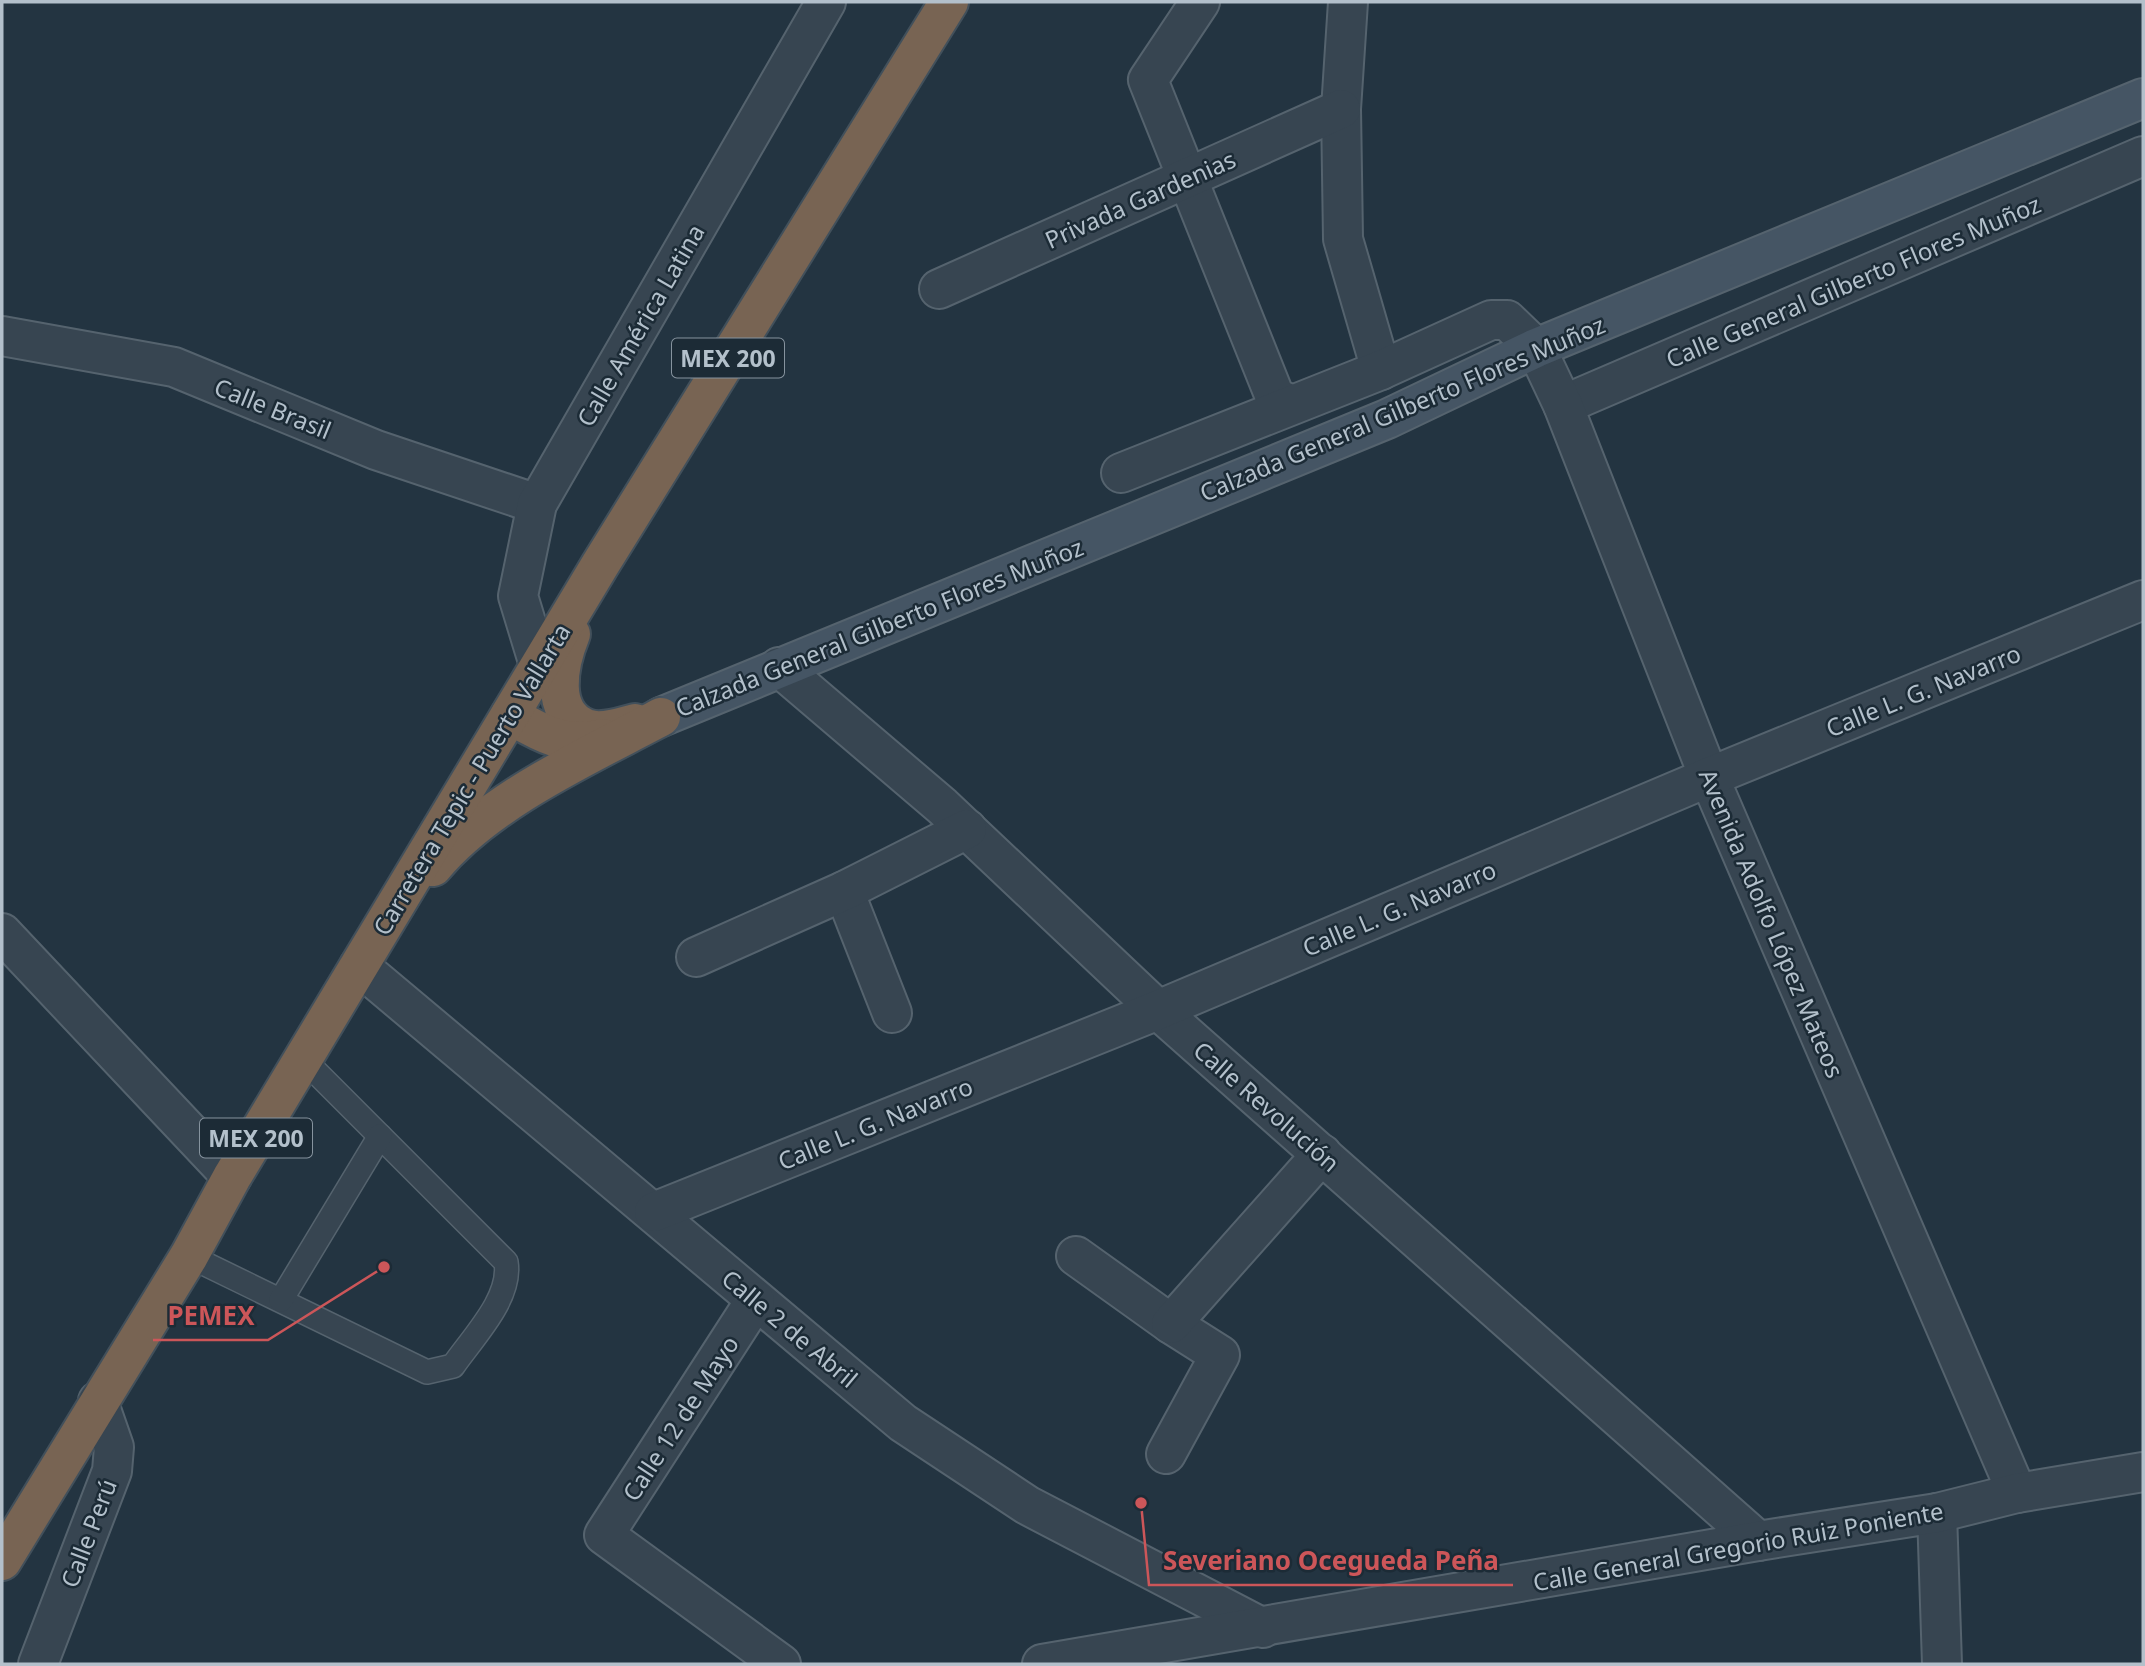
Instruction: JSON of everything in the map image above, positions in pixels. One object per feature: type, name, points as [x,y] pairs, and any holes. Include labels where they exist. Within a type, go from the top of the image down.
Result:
[{"type":"highway","name":"Carretera Tepic - Puerto Vallarta","points":[[2,1562],[189,1256],[232,1177],[539,665],[949,2]]},
{"type":"highway","points":[[600,565],[567,644],[559,672],[564,708],[573,721],[587,729],[608,730],[661,717]]},
{"type":"highway","points":[[510,715],[541,733],[570,742],[599,739],[661,717]]},
{"type":"highway","points":[[379,933],[437,863],[492,816],[531,789],[661,717]]},
{"type":"main road","name":"Calzada General Gilberto Flores Muñoz","points":[[661,717],[1387,419],[1536,348],[2143,98]]},
{"type":"street","name":"Calle América Latina","points":[[539,665],[518,596],[537,504],[826,2]]},
{"type":"street","points":[[1200,2],[1148,80],[1275,397],[1289,404]]},
{"type":"street","points":[[1348,2],[1341,108],[1343,239],[1381,370]]},
{"type":"street","name":"Privada Gardenias","points":[[939,289],[1341,108]]},
{"type":"street","name":"Calle General Gilberto Flores Muñoz","points":[[1563,405],[2143,158]]},
{"type":"street","points":[[1121,473],[1289,404],[1381,370],[1491,320],[1507,320],[1536,348]]},
{"type":"street","name":"Calle Brasil","points":[[2,337],[174,367],[376,450],[537,504]]},
{"type":"street","name":"Avenida Adolfo López Mateos","points":[[1536,348],[1563,405],[1709,777],[2017,1493]]},
{"type":"street","name":"Calle L. G. Navarro","points":[[654,1212],[1158,1010],[1709,777],[2143,600]]},
{"type":"street","name":"Calle Revolución","points":[[779,667],[967,829],[1158,1010],[1758,1541]]},
{"type":"street","points":[[696,957],[844,891],[967,829]]},
{"type":"street","points":[[844,891],[892,1013]]},
{"type":"street","points":[[2,933],[232,1177]]},
{"type":"street","name":"Calle 2 de Abril","points":[[359,965],[903,1423],[1027,1505],[1264,1628]]},
{"type":"street","points":[[1171,1324],[1322,1154]]},
{"type":"street","points":[[1076,1256],[1171,1324],[1220,1355],[1166,1454]]},
{"type":"street","name":"Calle 12 de Mayo","points":[[755,1301],[604,1535],[781,1664]]},
{"type":"street","name":"Calle Perú","points":[[38,1664],[112,1471],[114,1447],[98,1401]]},
{"type":"street","name":"Calle General Gregorio Ruiz Poniente","points":[[1059,1663],[1758,1541],[1937,1513],[2017,1493],[2143,1472]]},
{"type":"street","points":[[1937,1513],[1942,1664]]},
{"type":"lane","points":[[189,1256],[427,1372],[453,1366],[504,1291],[508,1276],[506,1262],[304,1060]]},
{"type":"lane","points":[[281,1300],[380,1136]]},
{"type":"place","name":"PEMEX","points":[[384,1267]]},
{"type":"place","name":"Severiano Ocegueda Peña","points":[[1141,1503]]}]
